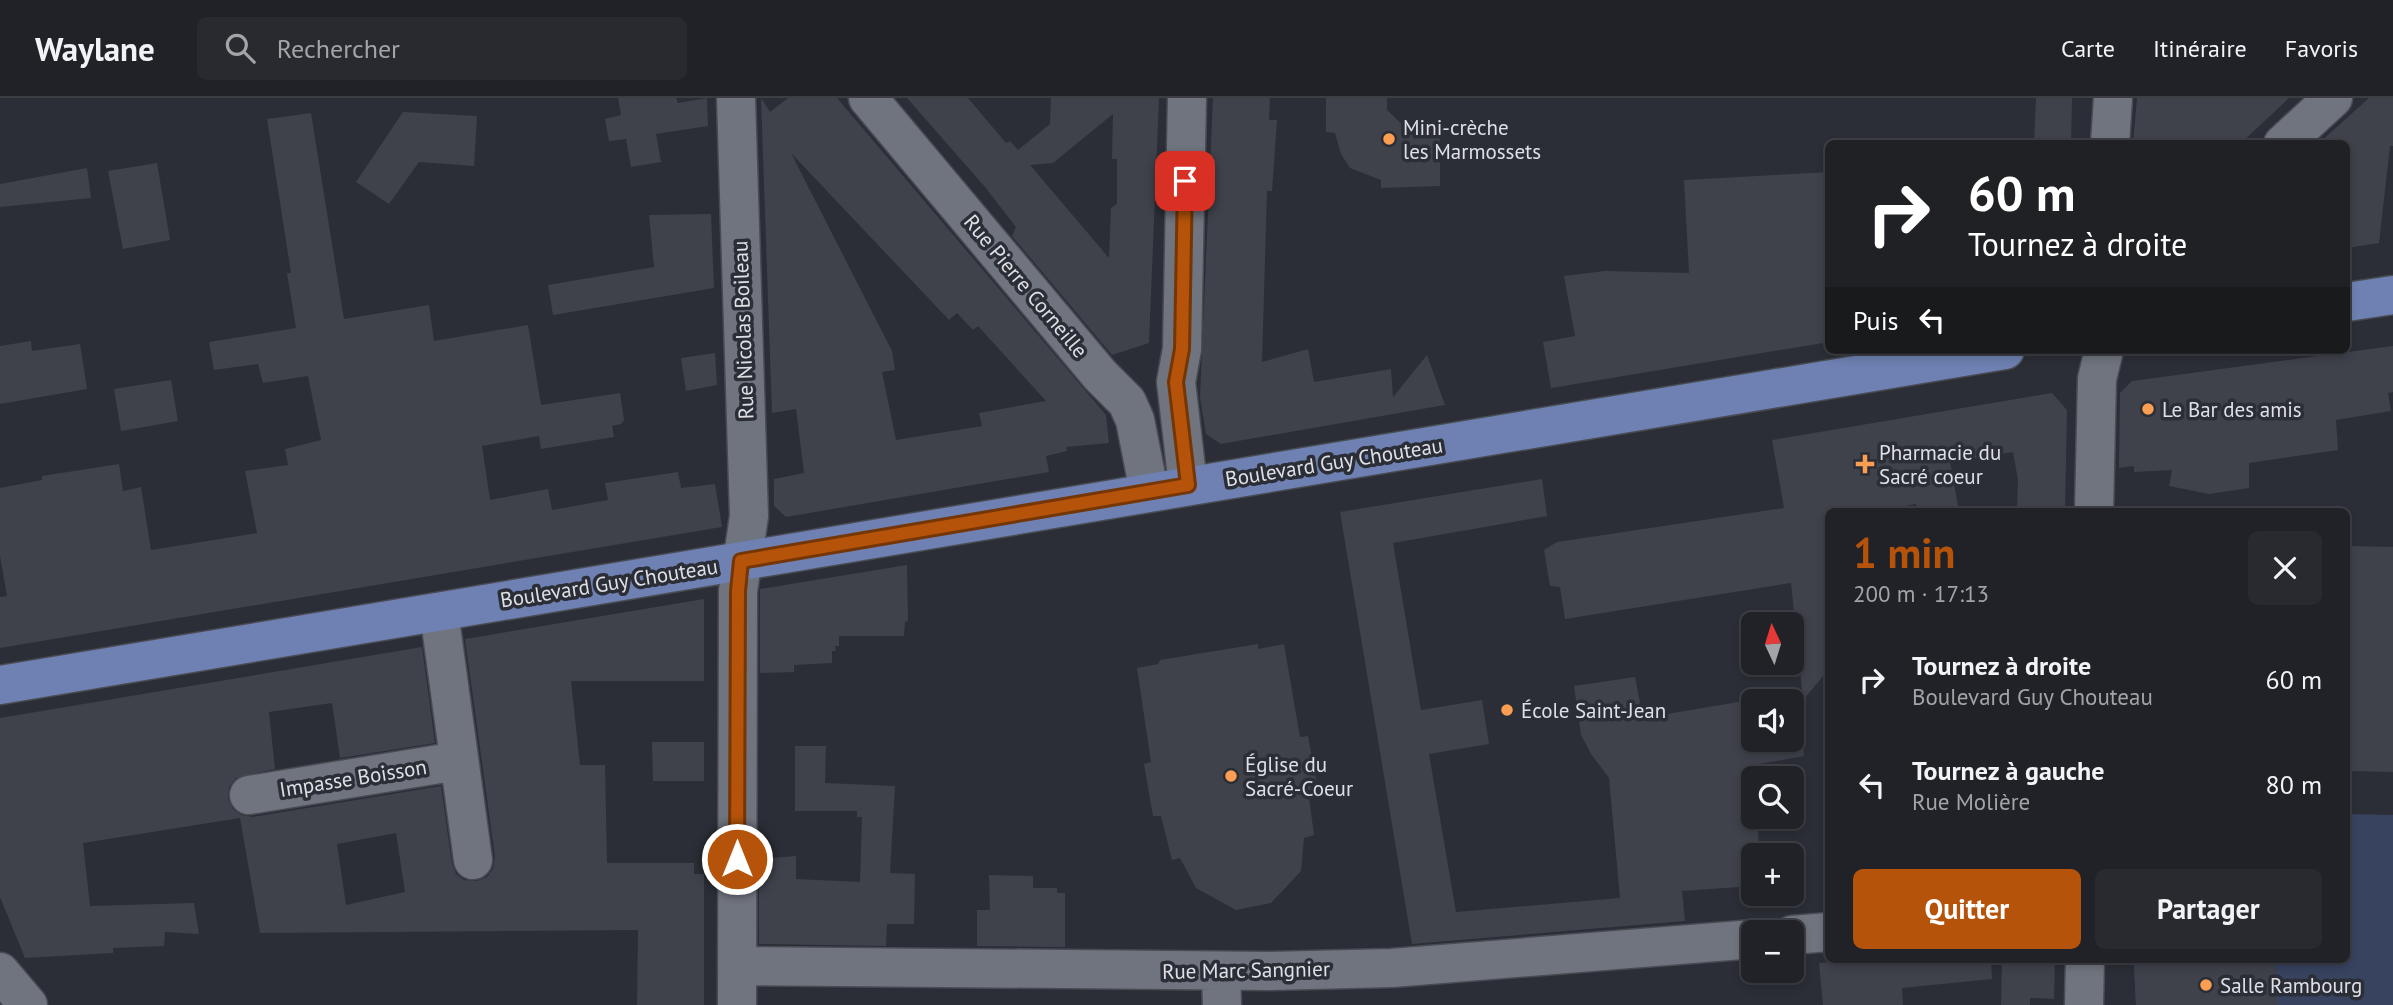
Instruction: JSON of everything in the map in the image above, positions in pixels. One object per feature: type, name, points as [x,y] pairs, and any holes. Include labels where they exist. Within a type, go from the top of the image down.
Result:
[{"type":"main road","points":[[2350,302],[2393,295]]},
{"type":"main road","name":"Boulevard Guy Chouteau","points":[[0,685],[1981,354]]},
{"type":"street","name":"Rue Nicolas Boileau","points":[[736,98],[749,516],[741,561],[738,605],[737,1005]]},
{"type":"street","name":"Rue Pierre Corneille","points":[[868,98],[1100,375],[1127,402],[1135,420],[1150,491]]},
{"type":"street","points":[[1187,98],[1182,349],[1176,382],[1188,485]]},
{"type":"street","points":[[2110,140],[2113,98]]},
{"type":"street","points":[[2287,140],[2333,98]]},
{"type":"street","points":[[2094,508],[2097,379],[2103,354]]},
{"type":"street","points":[[1127,402],[1159,396],[1176,382]]},
{"type":"street","points":[[439,612],[473,860]]},
{"type":"street","name":"Impasse Boisson","points":[[249,795],[458,761]]},
{"type":"street","points":[[1804,934],[1825,932]]},
{"type":"street","name":"Rue Marc Sangnier","points":[[737,966],[1222,988],[1392,968],[1741,940]]},
{"type":"street","points":[[2084,1005],[2085,963]]},
{"type":"street","points":[[0,974],[28,1005]]},
{"type":"shaded area","points":[[2350,814],[2393,815],[2393,1005],[2136,1005],[2134,963],[2350,963]]},
{"type":"building","points":[[618,98],[676,98],[678,103],[707,98],[708,126],[656,134],[661,162],[631,167],[626,139],[609,141],[605,119],[621,115]]},
{"type":"building","points":[[761,98],[770,112],[788,98],[837,98],[1106,415],[1109,443],[1066,447],[1067,451],[1046,456],[1049,472],[786,517],[774,506],[774,479],[804,473],[796,409],[772,413]],"holes":[[[791,153],[949,320],[957,313],[973,330],[978,326],[1046,401],[979,413],[982,426],[896,440],[882,372],[895,370],[892,351]]]},
{"type":"building","points":[[907,98],[968,98],[1006,143],[1010,141],[1018,150],[1050,124],[1051,98],[1159,98],[1149,343],[1112,355],[1012,236],[1016,227],[985,187]],"holes":[[[1113,114],[1112,159],[1117,159],[1117,204],[1111,208],[1109,258],[1030,165],[1053,163]]]},
{"type":"building","points":[[1213,98],[1270,98],[1269,120],[1277,120],[1272,191],[1267,191],[1262,362],[1308,349],[1314,382],[1391,369],[1393,397],[1427,355],[1445,405],[1221,444],[1206,434],[1200,398]]},
{"type":"building","name":"Mini-crèche les Marmossets","points":[[1326,98],[1387,98],[1387,110],[1407,129],[1440,129],[1440,186],[1381,188],[1381,180],[1350,168],[1341,154],[1335,133],[1326,132]]},
{"type":"building","points":[[2036,98],[2072,98],[2071,140],[2034,140]]},
{"type":"building","points":[[2137,98],[2289,98],[2244,140],[2133,140]]},
{"type":"building","points":[[2369,98],[2393,98],[2393,146],[2390,146],[2379,243],[2350,248],[2350,140],[2322,140]]},
{"type":"building","points":[[403,112],[477,116],[474,166],[419,162],[389,204],[356,182]]},
{"type":"building","points":[[311,113],[344,319],[429,305],[434,341],[528,325],[541,405],[620,393],[624,420],[621,424],[612,426],[614,437],[541,449],[539,436],[482,446],[490,500],[548,489],[552,510],[608,500],[605,483],[678,472],[681,488],[715,484],[722,527],[0,648],[0,597],[7,596],[0,556],[0,488],[42,480],[42,476],[119,464],[123,491],[141,487],[151,550],[257,533],[245,471],[288,465],[285,449],[321,440],[308,376],[263,383],[258,364],[214,370],[209,342],[296,328],[287,273],[291,273],[267,119]]},
{"type":"building","points":[[157,163],[170,240],[123,249],[108,171]]},
{"type":"building","points":[[87,168],[91,198],[0,207],[0,184]]},
{"type":"building","points":[[1825,172],[1825,343],[1551,388],[1543,342],[1575,336],[1564,276],[1605,271],[1689,273],[1684,180]]},
{"type":"building","points":[[711,214],[714,288],[553,315],[548,285],[654,267],[649,215]]},
{"type":"building","points":[[31,341],[32,351],[80,344],[87,389],[0,404],[0,346]]},
{"type":"building","points":[[2393,346],[2393,392],[2388,393],[2391,411],[2336,420],[2338,450],[2249,463],[2249,488],[2209,494],[2169,486],[2172,470],[2134,472],[2134,466],[2119,468],[2120,393],[2132,381],[2350,354],[2350,352]]},
{"type":"building","points":[[715,353],[717,385],[686,391],[681,358]]},
{"type":"building","points":[[171,380],[178,421],[121,431],[114,389]]},
{"type":"building","points":[[2052,393],[2067,410],[2065,508],[2017,508],[2018,480],[2013,452],[1950,462],[1958,508],[1917,508],[1916,504],[1894,508],[1825,508],[1825,674],[1804,699],[1801,676],[1804,676],[1804,612],[1794,612],[1791,583],[1565,619],[1560,587],[1550,586],[1544,550],[1557,542],[1784,508],[1772,440]]},
{"type":"building","points":[[1542,479],[1547,516],[1393,543],[1421,710],[1482,700],[1489,744],[1429,754],[1456,912],[1620,898],[1609,778],[1581,735],[1574,686],[1635,677],[1643,718],[1741,702],[1741,752],[1804,752],[1804,756],[1741,766],[1741,829],[1758,829],[1759,843],[1741,843],[1741,887],[1682,891],[1685,921],[1412,944],[1340,512]]},
{"type":"building","points":[[2350,546],[2393,547],[2393,772],[2350,771]]},
{"type":"building","points":[[907,565],[908,621],[905,622],[904,636],[839,636],[839,646],[835,646],[836,651],[832,651],[832,663],[794,665],[794,672],[760,673],[760,589]]},
{"type":"building","points":[[704,599],[704,681],[571,681],[580,765],[605,765],[607,863],[694,863],[694,874],[704,874],[704,1005],[637,1005],[638,930],[260,933],[240,818],[83,843],[90,906],[194,903],[199,934],[165,932],[164,946],[113,948],[113,953],[25,958],[0,897],[0,718],[422,647],[435,743],[340,758],[332,703],[269,712],[275,769],[236,778],[229,787],[228,799],[233,809],[241,815],[253,817],[441,786],[452,864],[456,874],[464,880],[477,881],[487,877],[493,869],[495,857],[465,639]],"holes":[[[396,833],[405,892],[346,905],[337,844]]]},
{"type":"building","name":"Église du Sacré-Coeur","points":[[1258,644],[1258,649],[1284,644],[1300,737],[1308,736],[1318,789],[1308,790],[1314,835],[1304,838],[1301,871],[1271,903],[1236,910],[1196,888],[1180,858],[1172,860],[1161,816],[1153,816],[1144,764],[1151,762],[1137,668],[1158,664],[1160,660]]},
{"type":"building","points":[[652,742],[704,742],[704,781],[653,781]]},
{"type":"building","points":[[795,746],[826,746],[825,783],[895,786],[890,873],[915,874],[914,924],[887,924],[886,946],[759,944],[759,859],[796,856],[796,879],[860,882],[862,817],[857,817],[857,811],[795,811]]},
{"type":"building","points":[[989,875],[1033,876],[1033,888],[1057,888],[1057,893],[1065,893],[1065,947],[977,946],[977,910],[990,910]]},
{"type":"building","points":[[1819,963],[1991,963],[1992,979],[1902,988],[1903,1005],[1823,1005]]},
{"type":"building","points":[[2002,963],[2055,963],[2054,999],[2030,998],[2030,1005],[2001,1005]]},
{"type":"building","name":"Salle Rambourg","points":[[2275,963],[2277,1005],[2136,1005],[2134,966]]},
{"type":"place","name":"Mini-crèche les Marmossets","points":[[1389,139]]},
{"type":"place","name":"Le Bar des amis","points":[[2148,409]]},
{"type":"place","name":"Pharmacie du Sacré coeur","points":[[1865,464]]},
{"type":"place","name":"École Saint-Jean","points":[[1507,710]]},
{"type":"place","name":"Église du Sacré-Coeur","points":[[1231,776]]},
{"type":"place","name":"Salle Rambourg","points":[[2206,985]]},
{"type":"route","points":[[737,859],[738,591],[741,561],[1188,485],[1176,382],[1182,349],[1185,181]]}]
